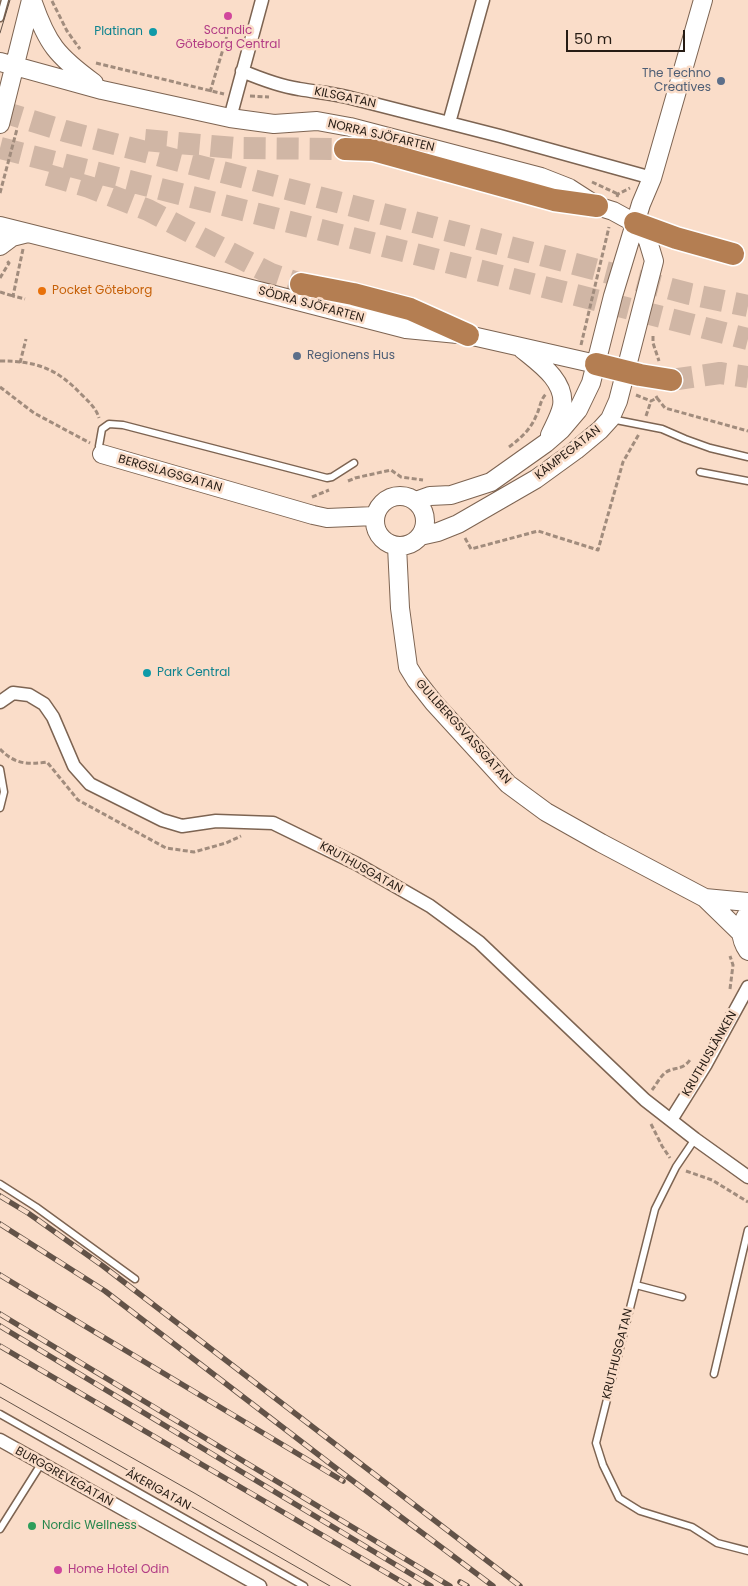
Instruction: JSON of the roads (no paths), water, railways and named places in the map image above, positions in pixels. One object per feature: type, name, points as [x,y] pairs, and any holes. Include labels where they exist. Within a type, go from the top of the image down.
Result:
[{"type":"highway","points":[[345,149],[374,150],[554,200],[605,208]]},
{"type":"highway","points":[[636,223],[676,238],[733,254]]},
{"type":"highway","points":[[301,284],[353,294],[410,309],[468,335]]},
{"type":"highway","points":[[587,362],[671,380]]},
{"type":"street","points":[[32,0],[39,21],[50,43],[71,67],[102,90]]},
{"type":"street","points":[[0,124],[7,64],[32,0]]},
{"type":"street","points":[[230,118],[262,0]]},
{"type":"street","points":[[449,122],[483,0]]},
{"type":"street","name":"KÄMPEGATAN","points":[[416,501],[430,496],[451,495],[491,482],[546,443],[561,430],[578,410],[591,383],[587,362],[613,296],[636,223],[644,176],[703,0]]},
{"type":"street","name":"NORRA SJÖFARTEN","points":[[7,64],[102,90],[230,118],[274,124],[316,121],[381,134],[542,177],[569,188],[636,223]]},
{"type":"street","name":"KILSGATAN","points":[[242,71],[269,82],[347,96],[644,176]]},
{"type":"street","name":"KÄMPEGATAN","points":[[420,536],[438,532],[458,524],[536,479],[576,450],[610,419],[618,401],[654,261],[648,241],[636,223]]},
{"type":"street","name":"SÖDRA SJÖFARTEN","points":[[0,226],[26,241],[406,329],[468,335],[587,362]]},
{"type":"street","points":[[0,246],[12,237],[26,241]]},
{"type":"street","name":"KÄMPEGATAN","points":[[520,348],[559,385],[562,407],[546,443]]},
{"type":"street","name":"BERGSLAGSGATAN","points":[[102,454],[313,515],[333,518],[375,516]]},
{"type":"street","points":[[400,496],[406,496],[416,501],[425,516],[424,527],[420,536],[407,545],[397,546],[387,542],[380,536],[376,526],[375,516],[380,506],[389,498],[400,496]]},
{"type":"street","name":"GULLBERGSVASSGATAN","points":[[397,546],[400,608],[408,667],[434,703],[508,784],[546,812],[705,898],[741,933],[748,951]]},
{"type":"street","name":"KRUTHUSGATAN","points":[[0,701],[13,694],[29,695],[44,704],[52,717],[74,766],[90,784],[162,820],[182,826],[216,821],[273,822],[357,864],[430,906],[479,942],[645,1100],[695,1140],[748,1178]]},
{"type":"street","name":"GULLBERGSVASSGATAN","points":[[705,898],[748,902]]},
{"type":"street","points":[[741,933],[742,923],[748,913]]},
{"type":"street","name":"KRUTHUSLÄNKEN","points":[[671,1120],[706,1064],[748,987]]},
{"type":"street","name":"BURGGREVEGATAN","points":[[0,1440],[260,1586]]},
{"type":"lane","points":[[0,18],[5,0]]},
{"type":"lane","points":[[610,419],[662,430],[710,448],[748,457]]},
{"type":"lane","name":"BERGSLAGSGATAN","points":[[102,454],[99,446],[102,429],[109,424],[124,425],[327,478],[332,477],[354,463]]},
{"type":"lane","points":[[700,472],[748,482]]},
{"type":"lane","points":[[0,769],[4,792],[0,808]]},
{"type":"lane","name":"KRUTHUSGATAN","points":[[695,1140],[676,1167],[655,1209],[596,1443],[603,1465],[619,1498],[640,1511],[692,1527],[717,1543],[748,1552]]},
{"type":"lane","points":[[0,1184],[44,1212],[135,1279]]},
{"type":"lane","points":[[714,1374],[748,1230]]},
{"type":"lane","points":[[636,1285],[682,1297]]},
{"type":"lane","name":"ÅKERIGATAN","points":[[0,1414],[304,1586]]},
{"type":"lane","points":[[0,1529],[42,1464]]},
{"type":"tunnel","points":[[0,111],[65,131],[690,294],[748,306]]},
{"type":"tunnel","points":[[145,140],[235,148],[345,149]]},
{"type":"tunnel","points":[[0,148],[748,339]]},
{"type":"tunnel","points":[[48,175],[89,187],[148,210],[271,274],[301,284]]},
{"type":"tunnel","points":[[671,380],[720,373],[748,377]]},
{"type":"tram line","points":[[0,33],[10,0]]},
{"type":"tram line","points":[[0,1383],[196,1494],[351,1586]]},
{"type":"tram line","points":[[0,1397],[330,1586]]},
{"type":"railway","points":[[0,1196],[28,1213],[103,1266],[520,1586]]},
{"type":"railway","points":[[0,1224],[105,1291],[493,1586]]},
{"type":"railway","points":[[0,1275],[343,1481]]},
{"type":"railway","points":[[0,1314],[450,1586]]},
{"type":"railway","points":[[0,1326],[431,1586]]},
{"type":"railway","points":[[0,1346],[409,1586]]},
{"type":"railway","points":[[460,1582],[467,1586]]},
{"type":"place","name":"Scandic Göteborg Central","points":[[228,16]]},
{"type":"place","name":"Platinan","points":[[153,32]]},
{"type":"place","name":"The Techno Creatives","points":[[721,81]]},
{"type":"place","name":"Pocket Göteborg","points":[[42,291]]},
{"type":"place","name":"Regionens Hus","points":[[297,356]]},
{"type":"place","name":"Park Central","points":[[147,673]]},
{"type":"place","name":"Nordic Wellness","points":[[32,1526]]},
{"type":"place","name":"Home Hotel Odin","points":[[58,1570]]}]
